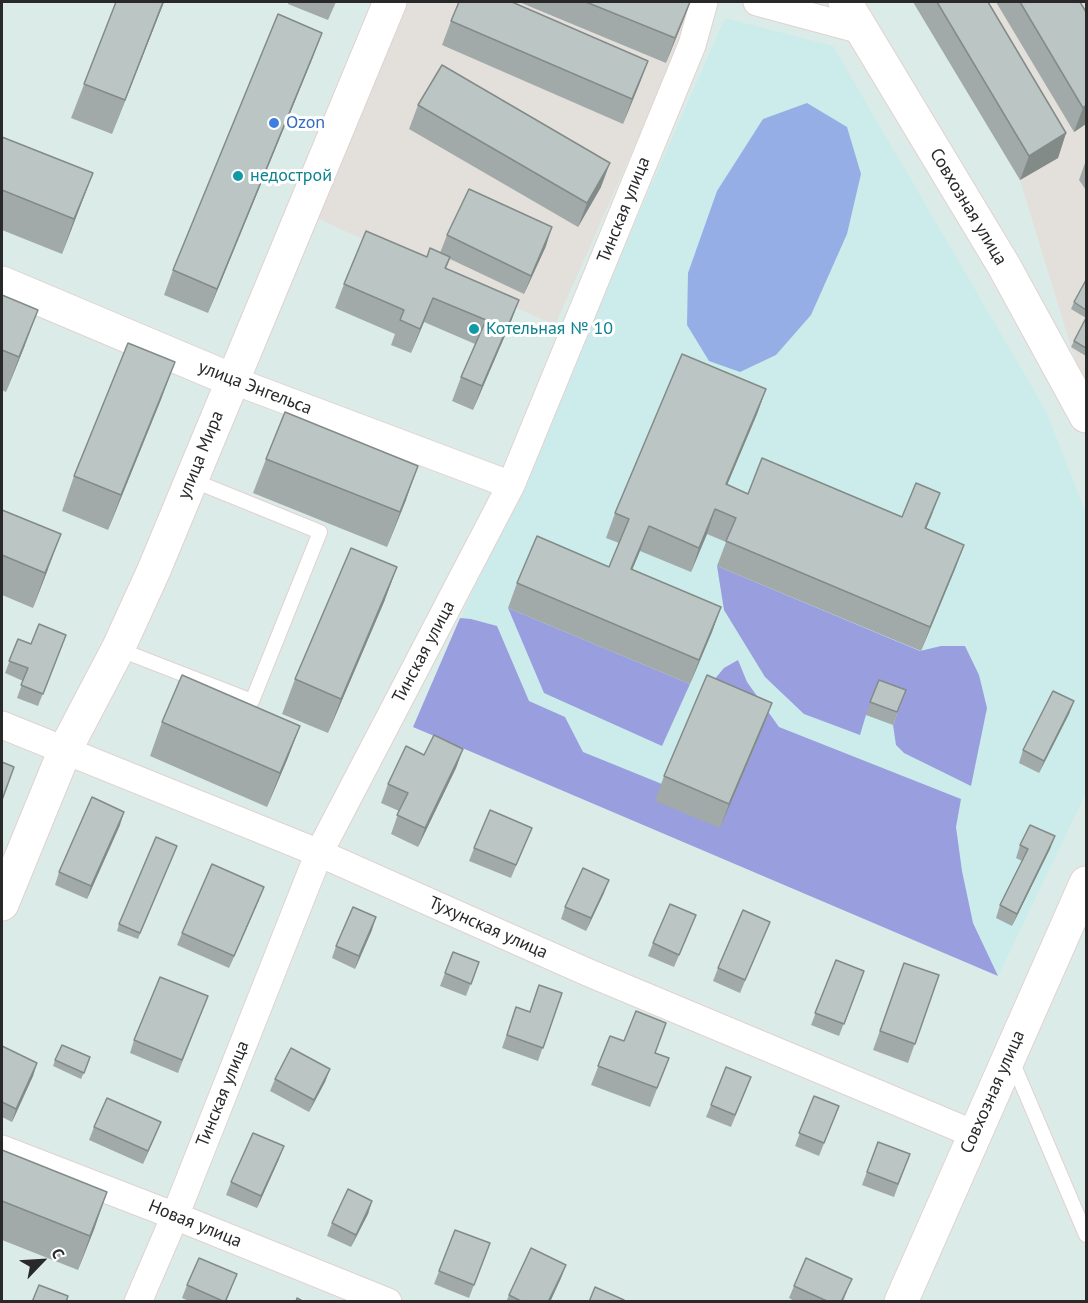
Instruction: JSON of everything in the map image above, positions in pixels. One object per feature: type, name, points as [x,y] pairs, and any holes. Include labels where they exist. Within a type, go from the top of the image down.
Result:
[{"type":"main road","name":"улица Мира","points":[[2,904],[65,750],[118,649],[192,480],[390,2]]},
{"type":"main road","name":"Совхозная улица","points":[[845,2],[1004,266],[1086,416]]},
{"type":"main road","name":"улица Энгельса","points":[[2,283],[232,380]]},
{"type":"main road","name":"Совхозная улица","points":[[901,1302],[1086,883]]},
{"type":"street","name":"Тинская улица","points":[[138,1302],[319,853],[512,485],[692,45],[704,2]]},
{"type":"street","points":[[757,2],[861,30]]},
{"type":"street","name":"улица Энгельса","points":[[232,380],[512,485]]},
{"type":"street","name":"Тухунская улица","points":[[2,725],[319,853],[587,972],[974,1134]]},
{"type":"street","name":"Новая улица","points":[[2,1149],[175,1215],[388,1302]]},
{"type":"lane","points":[[118,649],[252,701],[320,532],[192,480]]},
{"type":"lane","points":[[1009,1054],[1086,1235]]},
{"type":"shaded area","points":[[407,2],[689,2],[694,13],[555,325],[316,218]]},
{"type":"shaded area","points":[[913,2],[1086,2],[1086,389],[1020,180]]},
{"type":"shaded area","points":[[725,18],[833,46],[1046,411],[1086,513],[1086,793],[998,976],[413,727]]},
{"type":"shaded area","points":[[807,103],[847,127],[861,174],[847,234],[811,315],[776,355],[740,372],[709,361],[687,325],[688,273],[717,191],[763,119]]},
{"type":"shaded area","points":[[717,566],[920,651],[941,646],[965,646],[979,675],[987,708],[971,786],[904,753],[896,745],[893,725],[901,703],[866,715],[860,735],[804,714],[765,677],[724,610]]},
{"type":"shaded area","points":[[508,608],[690,684],[662,746],[544,693]]},
{"type":"shaded area","points":[[460,618],[497,626],[529,701],[565,717],[583,752],[662,784],[698,699],[724,668],[738,660],[747,682],[779,727],[961,799],[956,827],[962,871],[973,923],[998,976],[413,727]]},
{"type":"building","points":[[116,2],[163,2],[125,100],[84,84]]},
{"type":"building","points":[[459,2],[512,2],[648,61],[632,99],[451,21]]},
{"type":"building","points":[[586,2],[690,2],[675,38]]},
{"type":"building","points":[[937,2],[988,2],[1066,133],[1029,156]]},
{"type":"building","points":[[1020,2],[1080,2],[1086,12],[1086,105],[1083,108]]},
{"type":"building","name":"недострой","points":[[278,14],[322,33],[217,289],[173,270]]},
{"type":"building","points":[[442,65],[610,163],[587,203],[418,105]]},
{"type":"building","points":[[2,137],[93,173],[74,219],[2,190]]},
{"type":"building","points":[[469,189],[552,227],[531,276],[447,235]]},
{"type":"building","points":[[366,231],[427,257],[430,248],[450,257],[445,268],[519,300],[482,386],[461,377],[486,320],[433,298],[420,329],[400,320],[404,310],[344,284]]},
{"type":"building","points":[[1086,280],[1086,310],[1074,302]]},
{"type":"building","points":[[2,295],[38,310],[19,357],[2,350]]},
{"type":"building","points":[[1086,318],[1086,348],[1074,341]]},
{"type":"building","points":[[128,343],[175,362],[121,495],[74,476]]},
{"type":"building","points":[[682,354],[766,389],[726,484],[748,494],[762,458],[902,517],[916,483],[940,493],[925,528],[964,545],[930,627],[726,541],[736,518],[715,509],[699,548],[649,526],[631,569],[721,607],[699,660],[517,583],[537,536],[609,567],[629,519],[615,513]]},
{"type":"building","points":[[285,412],[418,466],[400,512],[266,459]]},
{"type":"building","points":[[2,510],[61,534],[45,573],[2,555]]},
{"type":"building","points":[[351,548],[397,567],[341,699],[295,679]]},
{"type":"building","points":[[39,624],[66,635],[43,694],[21,685],[28,668],[9,661],[18,639],[31,644]]},
{"type":"building","points":[[182,675],[300,726],[280,773],[162,722]]},
{"type":"building","points":[[707,675],[772,703],[729,804],[664,776]]},
{"type":"building","points":[[879,680],[906,690],[897,712],[870,702]]},
{"type":"building","points":[[1053,691],[1074,701],[1044,761],[1023,750]]},
{"type":"building","points":[[434,735],[463,749],[425,828],[397,815],[408,793],[388,784],[406,746],[424,755]]},
{"type":"building","points":[[2,762],[14,767],[2,800]]},
{"type":"building","points":[[92,797],[124,812],[91,886],[59,872]]},
{"type":"building","points":[[490,810],[532,828],[516,865],[474,848]]},
{"type":"building","points":[[1030,825],[1055,836],[1017,914],[1000,905],[1028,849],[1020,845]]},
{"type":"building","points":[[156,837],[177,846],[140,933],[119,924]]},
{"type":"building","points":[[212,864],[264,887],[234,956],[182,933]]},
{"type":"building","points":[[583,868],[609,880],[591,918],[565,907]]},
{"type":"building","points":[[670,904],[696,915],[679,955],[653,943]]},
{"type":"building","points":[[353,907],[376,917],[359,956],[336,946]]},
{"type":"building","points":[[743,910],[770,922],[745,980],[718,968]]},
{"type":"building","points":[[453,952],[479,962],[471,984],[445,973]]},
{"type":"building","points":[[836,960],[864,971],[844,1024],[815,1013]]},
{"type":"building","points":[[904,963],[939,975],[915,1044],[880,1031]]},
{"type":"building","points":[[160,977],[208,996],[182,1060],[134,1040]]},
{"type":"building","points":[[539,985],[562,993],[543,1048],[507,1035],[516,1007],[530,1012]]},
{"type":"building","points":[[636,1011],[666,1023],[655,1053],[669,1058],[657,1088],[598,1066],[610,1036],[624,1041]]},
{"type":"building","points":[[62,1045],[90,1057],[84,1073],[55,1060]]},
{"type":"building","points":[[2,1046],[37,1063],[16,1109],[2,1102]]},
{"type":"building","points":[[291,1048],[330,1069],[314,1100],[275,1079]]},
{"type":"building","points":[[726,1067],[751,1077],[735,1115],[711,1105]]},
{"type":"building","points":[[814,1096],[839,1106],[824,1143],[799,1133]]},
{"type":"building","points":[[107,1098],[161,1122],[148,1151],[94,1127]]},
{"type":"building","points":[[253,1133],[284,1146],[261,1196],[231,1182]]},
{"type":"building","points":[[878,1142],[910,1154],[898,1184],[867,1172]]},
{"type":"building","points":[[2,1150],[107,1192],[90,1236],[2,1201]]},
{"type":"building","points":[[348,1189],[372,1201],[356,1235],[332,1223]]},
{"type":"building","points":[[455,1230],[490,1243],[474,1285],[439,1271]]},
{"type":"building","points":[[531,1248],[566,1265],[548,1302],[523,1302],[509,1295]]},
{"type":"building","points":[[199,1258],[237,1274],[225,1302],[187,1285]]},
{"type":"building","points":[[806,1258],[852,1279],[841,1302],[829,1302],[794,1286]]},
{"type":"building","points":[[39,1285],[68,1296],[66,1302],[32,1302]]},
{"type":"building","points":[[595,1287],[624,1300],[624,1302],[589,1302]]},
{"type":"place","name":"Ozon","points":[[274,123]]},
{"type":"place","name":"недострой","points":[[238,176]]},
{"type":"place","name":"Котельная № 10","points":[[474,329]]}]
